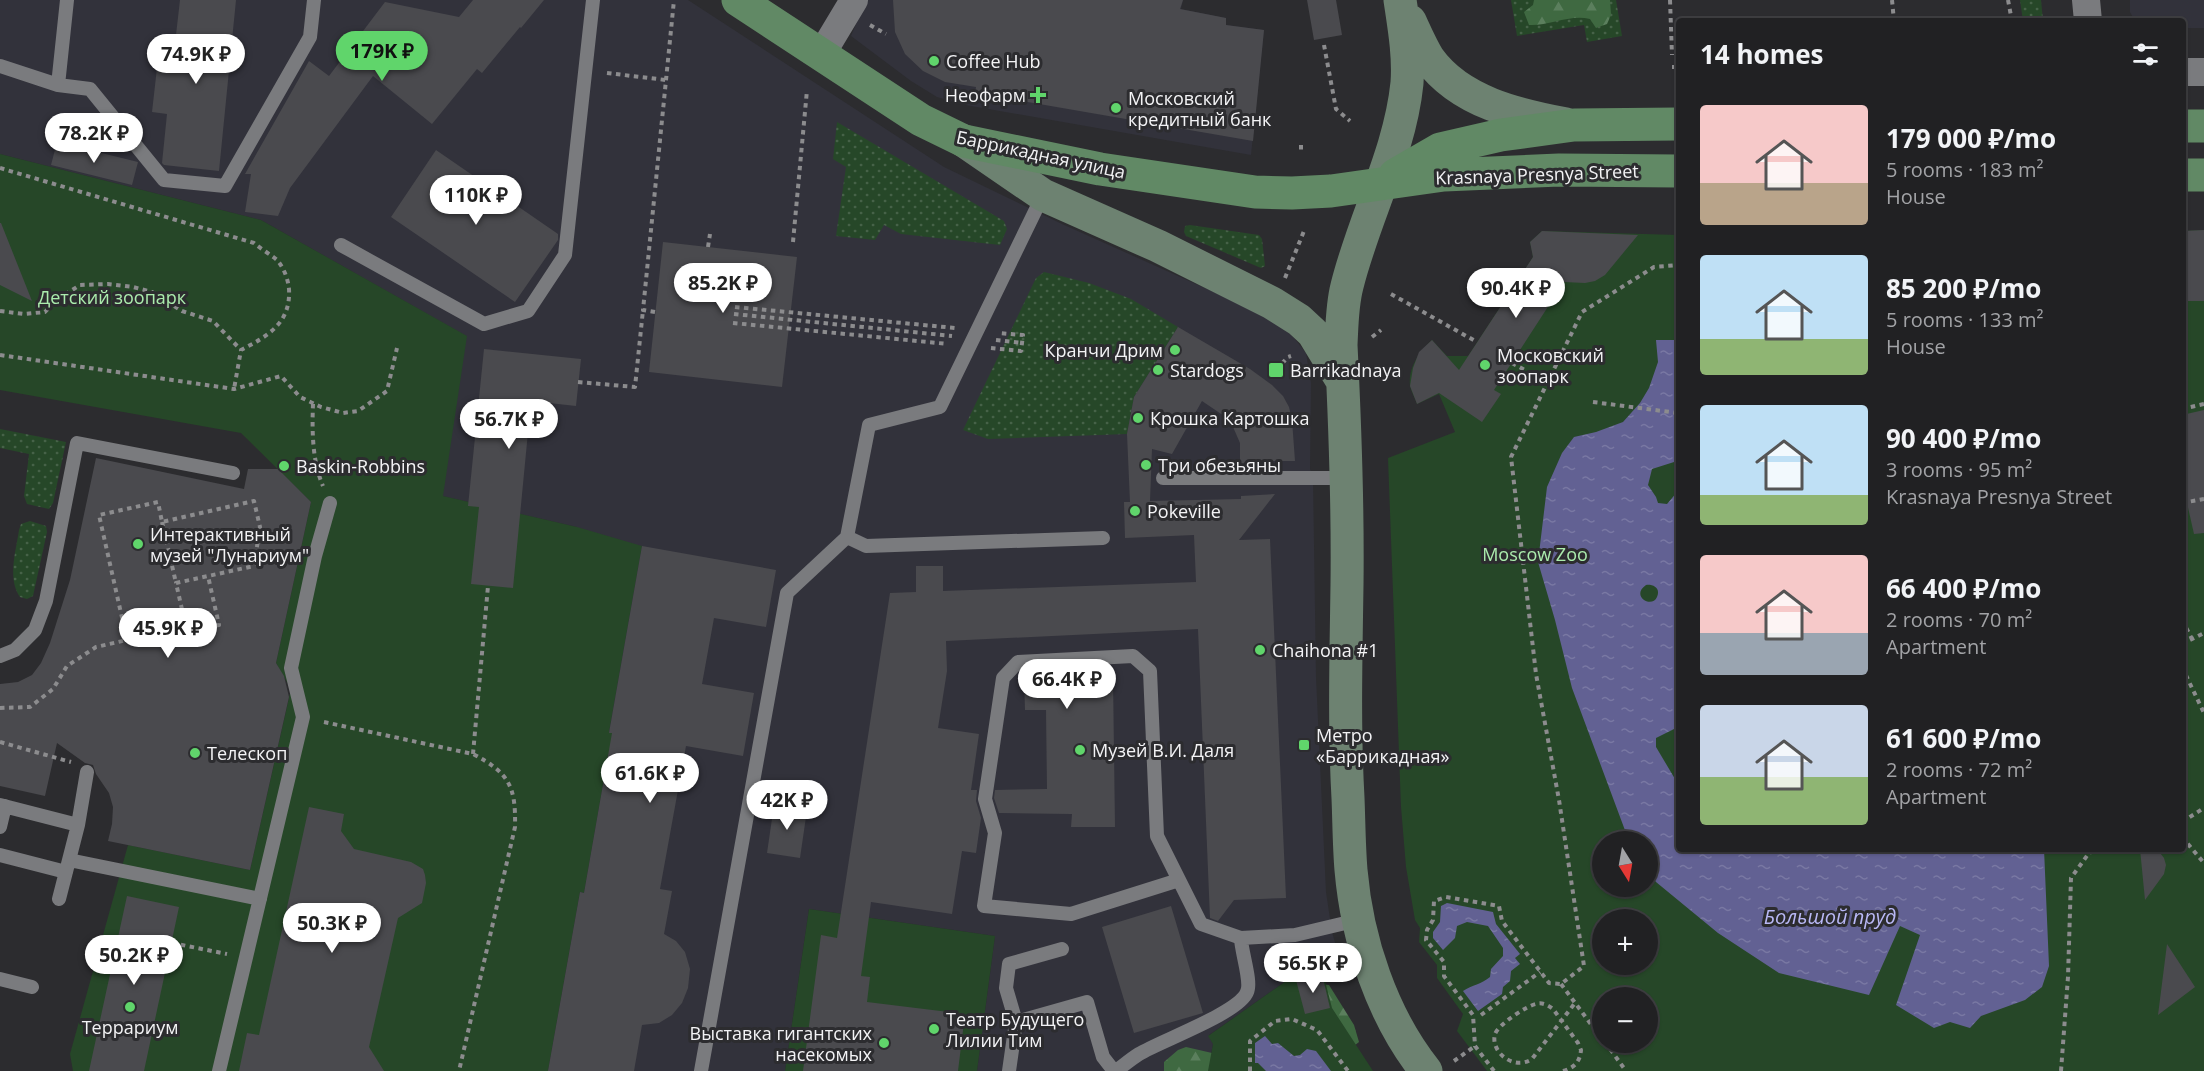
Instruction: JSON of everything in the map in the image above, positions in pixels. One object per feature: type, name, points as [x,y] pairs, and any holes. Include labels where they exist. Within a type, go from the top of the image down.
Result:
[{"type":"main road","name":"Баррикадная улица","points":[[738,0],[921,120],[964,141],[1100,169],[1255,192],[1292,194],[1331,191],[1381,183]]},
{"type":"main road","points":[[1401,0],[1430,59],[1444,75],[1460,87],[1498,108],[1532,118],[1574,125]]},
{"type":"main road","points":[[1401,0],[1407,53],[1407,84],[1396,137],[1346,288],[1341,345],[1347,564],[1345,747],[1351,872],[1358,920],[1380,988],[1407,1047],[1438,1068]]},
{"type":"main road","name":"Krasnaya Presnya Street","points":[[1381,183],[1440,149],[1501,135],[1574,125],[1676,124]]},
{"type":"main road","points":[[2186,126],[2204,126]]},
{"type":"main road","points":[[964,141],[1043,195],[1158,246],[1272,303],[1299,320],[1313,333],[1333,363],[1343,384]]},
{"type":"main road","name":"Krasnaya Presnya Street","points":[[1381,183],[1444,175],[1504,171],[1676,171]]},
{"type":"main road","points":[[2186,175],[2204,175]]},
{"type":"street","points":[[821,55],[854,0]]},
{"type":"street","points":[[2086,0],[2088,18]]},
{"type":"street","points":[[2186,72],[2204,72]]},
{"type":"lane","points":[[58,85],[67,0]]},
{"type":"lane","points":[[0,66],[58,85],[90,89],[164,180],[225,186],[310,37],[314,0]]},
{"type":"lane","points":[[341,245],[484,324],[528,311],[565,255],[593,0]]},
{"type":"lane","points":[[701,1071],[787,593],[847,537],[869,425],[940,407],[1043,195]]},
{"type":"lane","points":[[0,656],[15,650],[35,630],[46,601],[77,443],[233,473]]},
{"type":"lane","points":[[1163,478],[1346,478]]},
{"type":"lane","points":[[219,1071],[303,717],[291,668],[315,556],[330,503]]},
{"type":"lane","points":[[847,537],[866,546],[1103,538]]},
{"type":"lane","points":[[1179,880],[1071,914],[984,906],[995,833],[985,799],[1004,678],[1018,662],[1133,656],[1150,671],[1157,836],[1179,880],[1201,924],[1241,938],[1295,935],[1358,920]]},
{"type":"lane","points":[[59,898],[78,825],[87,772]]},
{"type":"lane","points":[[0,826],[3,805],[78,825]]},
{"type":"lane","points":[[0,855],[260,899]]},
{"type":"lane","points":[[1016,1022],[1087,1002],[1102,1057],[1115,1071],[1138,1054],[1241,1002],[1248,992],[1248,978],[1241,938]]},
{"type":"lane","points":[[1010,1071],[1016,1022],[1006,988],[1009,964],[1062,949]]},
{"type":"lane","points":[[0,979],[32,987]]},
{"type":"path","points":[[578,382],[635,387],[674,0]]},
{"type":"path","points":[[1670,0],[1672,55]]},
{"type":"path","points":[[1892,0],[1894,18]]},
{"type":"path","points":[[2008,0],[2011,18]]},
{"type":"path","points":[[1324,45],[1336,109],[1350,121]]},
{"type":"path","points":[[608,73],[666,80]]},
{"type":"path","points":[[793,242],[807,90]]},
{"type":"path","points":[[1301,145],[1301,151]]},
{"type":"path","points":[[0,168],[254,243],[277,261],[288,278],[290,303],[281,322],[261,339],[241,350]]},
{"type":"path","points":[[1282,287],[1304,231]]},
{"type":"path","points":[[708,247],[710,234]]},
{"type":"path","points":[[1494,1071],[1475,1046],[1473,1015],[1444,976],[1444,962],[1426,940],[1427,930],[1433,920],[1434,901],[1446,897],[1499,906],[1502,921],[1549,983],[1561,984],[1584,966],[1559,800],[1536,674],[1511,457],[1582,312],[1654,267],[1676,265]]},
{"type":"path","points":[[0,311],[24,314],[45,312],[55,302],[80,285],[108,284],[133,287],[152,292],[182,310],[213,321],[241,350]]},
{"type":"path","points":[[1391,294],[1477,342]]},
{"type":"path","points":[[735,307],[965,329]]},
{"type":"path","points":[[643,310],[655,312]]},
{"type":"path","points":[[734,314],[953,336]]},
{"type":"path","points":[[733,323],[952,344]]},
{"type":"path","points":[[1369,339],[1381,330]]},
{"type":"path","points":[[986,348],[1021,351],[1023,335],[988,332]]},
{"type":"path","points":[[987,340],[1022,343]]},
{"type":"path","points":[[0,355],[234,389],[281,376],[300,397],[313,404],[343,413],[358,411],[387,392],[397,348]]},
{"type":"path","points":[[234,389],[241,350]]},
{"type":"path","points":[[1512,363],[1548,383]]},
{"type":"path","points":[[1593,402],[1676,413]]},
{"type":"path","points":[[313,404],[312,431],[319,477],[330,503]]},
{"type":"path","points":[[2186,408],[2204,404]]},
{"type":"path","points":[[2186,502],[2204,499]]},
{"type":"path","points":[[162,522],[254,501],[260,527],[254,566],[176,583]]},
{"type":"path","points":[[127,640],[99,515],[158,502],[186,627]]},
{"type":"path","points":[[0,708],[30,706],[53,689],[67,666],[96,647],[186,627],[219,625],[208,576]]},
{"type":"path","points":[[472,754],[488,586]]},
{"type":"path","points":[[2186,628],[2192,639]]},
{"type":"path","points":[[2186,642],[2204,633]]},
{"type":"path","points":[[2186,675],[2204,713]]},
{"type":"path","points":[[303,717],[472,754],[494,765],[509,783],[515,805],[512,838],[459,1071]]},
{"type":"path","points":[[0,742],[66,759],[87,772]]},
{"type":"path","points":[[2186,819],[2204,808]]},
{"type":"path","points":[[2186,842],[2204,863]]},
{"type":"path","points":[[2061,1071],[2068,977],[2071,878],[2091,852]]},
{"type":"path","points":[[172,943],[246,957]]},
{"type":"path","points":[[1481,1015],[1540,972]]},
{"type":"path","points":[[1561,984],[1592,1026]]},
{"type":"path","points":[[1563,1071],[1576,1064],[1581,1050],[1553,1009],[1543,1004],[1529,1006],[1502,1025],[1495,1034],[1496,1045],[1507,1060],[1521,1064],[1532,1059],[1554,1030],[1575,1003]]},
{"type":"path","points":[[1250,1071],[1250,1041],[1275,1021],[1292,1019],[1317,1030],[1348,1071]]},
{"type":"path","points":[[1438,1068],[1475,1046]]},
{"type":"path","points":[[1612,1053],[1626,1071]]},
{"type":"shaded area","points":[[0,0],[688,0],[944,167],[1062,224],[1265,315],[1286,328],[1306,353],[1311,383],[1310,469],[1313,478],[1316,677],[1326,892],[1332,932],[1342,967],[1286,981],[1209,1035],[1213,1044],[1208,1071],[977,1071],[995,936],[809,909],[785,1071],[548,1071],[580,892],[584,892],[608,755],[609,733],[577,527],[442,496],[466,336],[261,220],[0,154]]},
{"type":"shaded area","points":[[866,0],[1183,0],[1181,9],[1226,18],[1226,25],[1264,30],[1251,155],[960,104],[937,97],[911,81],[851,36]]},
{"type":"shaded area","points":[[2130,0],[2204,0],[2204,28],[2186,28],[2186,18],[2133,18],[2130,12]]},
{"type":"green space","points":[[1511,0],[1616,0],[1622,36],[1587,42],[1584,25],[1517,36]]},
{"type":"green space","points":[[1534,0],[1610,0],[1611,15],[1607,24],[1596,28],[1590,19],[1582,18],[1529,25],[1524,12],[1533,5]]},
{"type":"green space","points":[[2020,0],[2041,0],[2043,18],[2023,18]]},
{"type":"green space","points":[[837,122],[1004,221],[1007,229],[1000,245],[901,234],[884,225],[875,240],[836,236],[846,167],[833,159]]},
{"type":"green space","name":"Детский зоопарк","points":[[0,154],[261,220],[467,336],[443,496],[577,527],[642,546],[609,732],[619,735],[608,756],[584,893],[580,892],[548,1071],[73,1071],[70,1054],[128,845],[250,870],[291,689],[276,663],[311,502],[241,433],[0,390]]},
{"type":"green space","points":[[1185,226],[1259,235],[1262,239],[1265,266],[1261,268],[1186,236]]},
{"type":"green space","name":"Moscow Zoo","points":[[2204,230],[2204,1071],[1487,1071],[1457,1031],[1463,1014],[1437,978],[1437,965],[1419,942],[1420,928],[1415,920],[1406,867],[1401,807],[1388,458],[1455,432],[1439,394],[1417,404],[1410,386],[1411,372],[1423,349],[1432,340],[1447,356],[1468,356],[1533,257],[1530,242],[1542,231],[1676,235],[1676,852],[2186,852],[2186,231]]},
{"type":"green space","points":[[1044,272],[1089,283],[1131,299],[1178,327],[1134,397],[1127,434],[988,439],[963,430],[1036,278]]},
{"type":"green space","points":[[0,429],[66,442],[53,503],[49,509],[27,504],[24,496],[29,454],[0,448]]},
{"type":"green space","points":[[30,521],[46,526],[47,532],[33,596],[27,599],[20,597],[16,590],[13,573],[19,530],[21,524]]},
{"type":"green space","points":[[809,909],[995,936],[977,1071],[785,1071]]},
{"type":"green space","points":[[1323,973],[1332,1008],[1373,1071],[1208,1071],[1213,1044],[1208,1036],[1286,981]]},
{"type":"green space","points":[[1319,984],[1329,985],[1354,1025],[1359,1042],[1345,1053]]},
{"type":"green space","points":[[1186,1047],[1212,1053],[1247,1071],[1164,1071],[1164,1062],[1178,1050]]},
{"type":"water","name":"Большой пруд","points":[[1656,340],[1676,340],[1676,464],[1674,462],[1652,469],[1648,485],[1658,503],[1667,504],[1676,493],[1676,728],[1656,738],[1656,747],[1676,781],[1676,852],[2044,852],[2049,966],[2042,987],[2025,1000],[1981,1016],[1970,1028],[1950,1022],[1934,1028],[1896,1005],[1920,935],[1900,926],[1869,995],[1779,973],[1718,933],[1658,884],[1658,831],[1625,831],[1572,688],[1538,562],[1547,487],[1562,453],[1574,437],[1623,422],[1640,403],[1649,388],[1658,362]],"holes":[[[1646,585],[1656,587],[1658,591],[1654,600],[1651,602],[1641,597],[1640,593]]]},
{"type":"water","points":[[1447,903],[1493,912],[1496,924],[1520,954],[1515,958],[1520,964],[1511,971],[1510,981],[1503,987],[1502,994],[1478,1011],[1463,991],[1490,977],[1491,969],[1503,956],[1503,948],[1488,926],[1467,922],[1457,926],[1455,938],[1443,950],[1433,938],[1433,932],[1440,922],[1441,906]]},
{"type":"water","points":[[1265,1036],[1272,1044],[1278,1043],[1294,1056],[1300,1055],[1307,1049],[1316,1051],[1331,1071],[1266,1071],[1255,1063],[1255,1043]]},
{"type":"building","points":[[180,0],[236,0],[219,171],[162,163],[167,114],[152,112],[158,59],[173,61]]},
{"type":"building","points":[[473,0],[544,0],[482,73],[477,69],[432,124],[373,76],[290,188],[278,216],[245,212],[251,174],[245,174],[309,61],[329,76],[385,2],[459,17]]},
{"type":"building","points":[[893,0],[1183,0],[1180,9],[1226,18],[1226,25],[1264,30],[1253,141],[975,93],[976,87],[945,82],[923,71],[905,54],[895,32]]},
{"type":"building","points":[[1307,0],[1336,0],[1342,35],[1314,40]]},
{"type":"building","points":[[57,142],[138,162],[132,185],[51,165]]},
{"type":"building","points":[[436,150],[558,234],[558,240],[515,302],[391,217]]},
{"type":"building","points":[[1,223],[32,301],[0,285]]},
{"type":"building","points":[[2204,230],[2204,301],[2186,301],[2186,231]]},
{"type":"building","points":[[1542,231],[1638,235],[1605,275],[1595,281],[1585,283],[1564,282],[1494,390],[1501,394],[1482,422],[1439,393],[1417,404],[1410,386],[1419,352],[1432,340],[1459,370],[1533,257],[1530,242]]},
{"type":"building","points":[[663,242],[797,257],[782,387],[649,372]]},
{"type":"building","points":[[1178,327],[1250,369],[1272,385],[1283,396],[1292,420],[1295,461],[1265,461],[1265,469],[1240,469],[1240,443],[1230,420],[1202,401],[1172,454],[1152,449],[1150,501],[1241,499],[1241,496],[1275,494],[1239,540],[1270,539],[1286,898],[1234,900],[1218,921],[1210,918],[1198,629],[946,641],[947,671],[938,728],[979,734],[971,790],[977,790],[976,801],[981,818],[976,853],[962,851],[952,914],[871,902],[861,976],[870,977],[867,1002],[965,1014],[958,1071],[803,1071],[821,935],[837,938],[890,593],[916,592],[916,566],[943,566],[943,591],[1196,582],[1194,535],[1125,538],[1124,502],[1130,502],[1127,434],[1134,397]]},
{"type":"building","points":[[484,349],[581,359],[576,406],[531,401],[513,588],[471,584],[479,507],[468,506]]},
{"type":"building","points":[[2204,410],[2204,533],[2194,534],[2186,499],[2186,414]]},
{"type":"building","points":[[96,458],[244,489],[248,469],[278,469],[311,502],[276,663],[284,676],[289,697],[250,870],[108,841],[113,807],[109,793],[96,774],[93,765],[85,763],[57,743],[45,796],[0,786],[0,684],[18,682],[32,675],[41,663],[50,643],[70,580]]},
{"type":"building","points":[[642,546],[776,570],[766,627],[714,618],[702,684],[754,693],[743,756],[686,746],[660,889],[672,891],[664,934],[676,941],[685,952],[690,969],[688,988],[682,1003],[672,1015],[659,1023],[642,1025],[634,1071],[548,1071],[580,892],[584,893]]},
{"type":"building","name":"Музей В.И. Даля","points":[[1024,677],[1113,677],[1115,827],[1071,827],[1072,814],[999,813],[994,798],[995,790],[1047,789],[1046,710],[1025,710]]},
{"type":"building","points":[[774,805],[807,810],[800,858],[767,853]]},
{"type":"building","points":[[309,807],[344,814],[341,831],[354,849],[411,862],[423,869],[425,875],[426,883],[422,903],[398,918],[369,1047],[384,1071],[239,1071],[247,1033],[259,1035]]},
{"type":"building","points":[[2140,852],[2159,852],[2166,865],[2164,874],[2145,900]]},
{"type":"building","name":"Террариум","points":[[127,896],[179,907],[144,1071],[89,1071]]},
{"type":"building","points":[[1171,906],[1203,1013],[1134,1033],[1102,927]]},
{"type":"building","points":[[2167,944],[2195,987],[2158,1015]]},
{"type":"building","points":[[1322,974],[1330,1008],[1305,1014],[1296,980]]},
{"type":"place","name":"Coffee Hub","points":[[934,61]]},
{"type":"place","name":"Неофарм","points":[[1038,95]]},
{"type":"place","name":"Московский кредитный банк","points":[[1116,108]]},
{"type":"place","name":"Кранчи Дрим","points":[[1175,350]]},
{"type":"place","name":"Московский зоопарк","points":[[1485,365]]},
{"type":"place","name":"Stardogs","points":[[1158,370]]},
{"type":"place","name":"Barrikadnaya","points":[[1276,370]]},
{"type":"place","name":"Крошка Картошка","points":[[1138,418]]},
{"type":"place","name":"Три обезьяны","points":[[1146,465]]},
{"type":"place","name":"Baskin-Robbins","points":[[284,466]]},
{"type":"place","name":"Pokeville","points":[[1135,511]]},
{"type":"place","name":"Интерактивный музей \"Лунариум\"","points":[[138,544]]},
{"type":"place","name":"Chaihona #1","points":[[1260,650]]},
{"type":"place","name":"Метро «Баррикадная»","points":[[1304,745]]},
{"type":"place","name":"Музей В.И. Даля","points":[[1080,750]]},
{"type":"place","name":"Телескоп","points":[[195,753]]},
{"type":"place","name":"Террариум","points":[[130,1007]]},
{"type":"place","name":"Театр Будущего Лилии Тим","points":[[934,1029]]},
{"type":"place","name":"Выставка гигантских насекомых","points":[[884,1043]]}]
